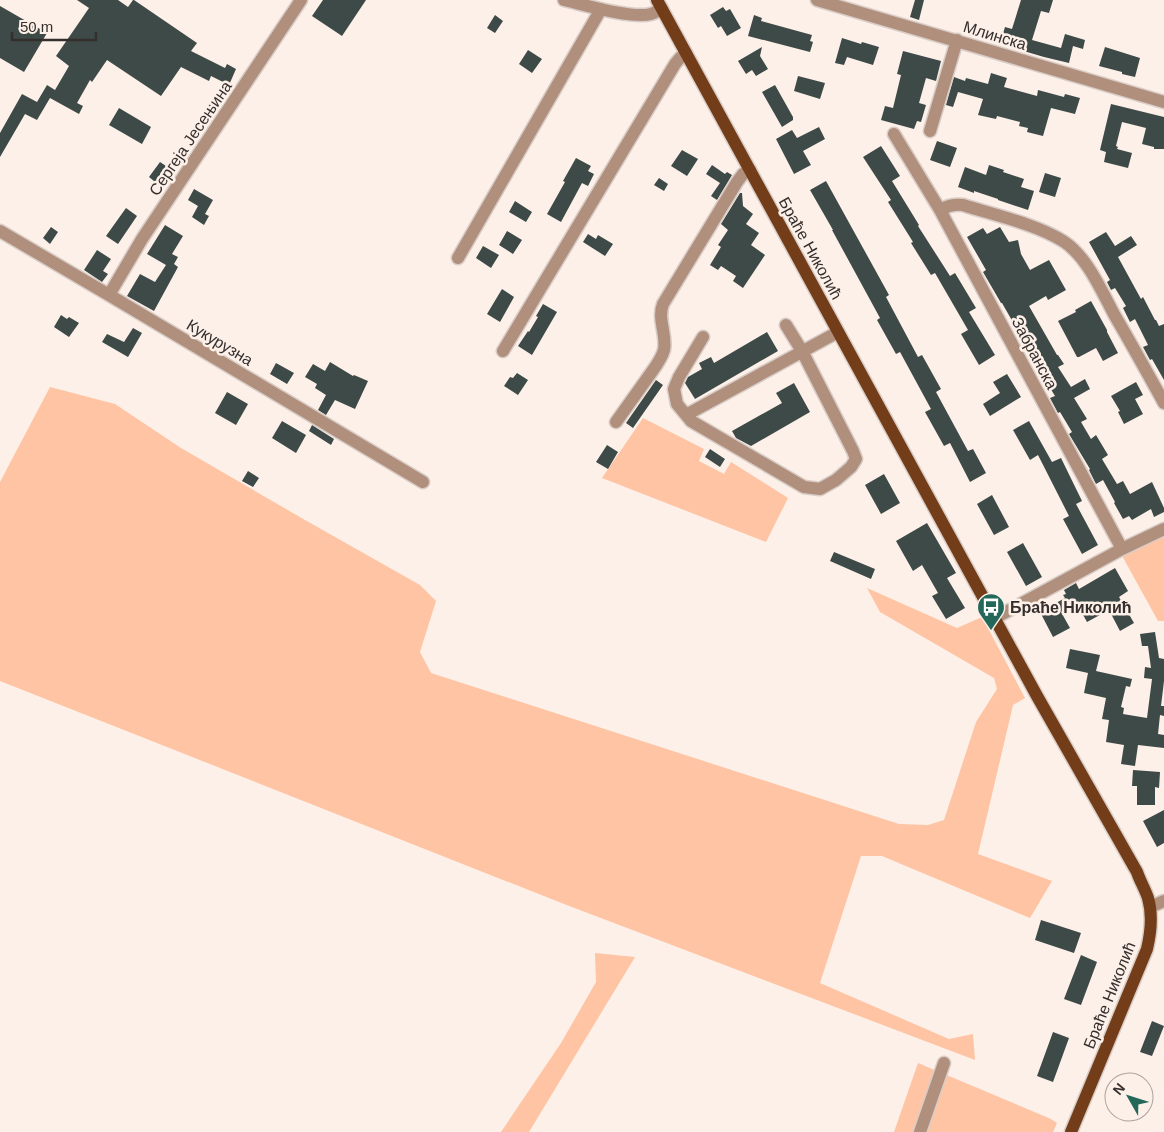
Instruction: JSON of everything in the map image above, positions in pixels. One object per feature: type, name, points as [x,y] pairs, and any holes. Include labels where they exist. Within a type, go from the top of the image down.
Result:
[{"type":"main road","name":"Браће Николић","points":[[660,4],[1037,696],[1137,872],[1148,898],[1150,931],[1145,954],[1071,1132]]},
{"type":"street","name":"Сергеја Јесењина","points":[[109,295],[142,239],[301,0]]},
{"type":"street","points":[[564,0],[601,9],[634,14],[652,14],[660,4]]},
{"type":"street","name":"Млинска","points":[[816,0],[1164,102]]},
{"type":"street","points":[[458,258],[601,9]]},
{"type":"street","points":[[930,131],[956,40]]},
{"type":"street","points":[[503,351],[675,64],[686,53]]},
{"type":"street","name":"Забранска","points":[[894,134],[940,210],[1122,549]]},
{"type":"street","points":[[616,422],[663,353],[664,341],[661,310],[664,304],[737,182],[743,174],[750,170]]},
{"type":"street","points":[[940,210],[948,205],[963,205],[1034,227],[1051,234],[1075,250],[1092,274],[1164,403]]},
{"type":"street","name":"Кукурузна","points":[[0,231],[423,482]]},
{"type":"street","points":[[703,337],[674,389],[677,404],[691,421],[804,487],[820,489],[836,480],[851,467],[856,458],[802,352],[786,325]]},
{"type":"street","points":[[686,415],[838,332]]},
{"type":"street","points":[[995,618],[1122,549],[1164,529]]},
{"type":"street","points":[[1150,907],[1164,902]]},
{"type":"street","points":[[920,1132],[944,1063]]},
{"type":"shaded area","points":[[50,387],[115,404],[181,448],[420,585],[436,601],[420,652],[431,673],[899,824],[928,825],[944,820],[976,722],[997,689],[994,678],[880,612],[867,588],[957,628],[982,617],[1025,698],[1013,705],[978,854],[1052,881],[1030,918],[882,856],[861,856],[820,983],[949,1039],[973,1034],[975,1060],[564,904],[0,681],[0,482]]},
{"type":"shaded area","points":[[643,418],[704,449],[699,461],[724,474],[731,462],[788,498],[766,542],[602,478]]},
{"type":"shaded area","points":[[1164,533],[1164,621],[1158,621],[1121,554]]},
{"type":"shaded area","points":[[595,953],[635,957],[529,1132],[501,1132],[561,1043],[596,982]]},
{"type":"shaded area","points":[[918,1063],[1051,1119],[1057,1123],[1053,1132],[894,1132]]},
{"type":"building","points":[[77,0],[118,0],[128,7],[134,0],[197,43],[191,51],[225,68],[227,64],[236,69],[229,85],[211,76],[209,81],[181,67],[161,96],[107,60],[92,82],[90,80],[77,103],[83,106],[79,114],[50,98],[37,120],[25,114],[0,157],[0,133],[22,94],[37,102],[47,85],[55,90],[69,66],[56,56],[89,8]]},
{"type":"building","points":[[323,0],[366,0],[342,36],[312,16]]},
{"type":"building","points":[[915,0],[924,0],[919,20],[910,17]]},
{"type":"building","points":[[1021,0],[1053,0],[1049,13],[1041,11],[1032,40],[1061,48],[1065,34],[1085,40],[1083,49],[1073,46],[1069,63],[1000,44],[1005,27],[1012,29]]},
{"type":"building","points":[[0,6],[47,33],[24,72],[0,58]]},
{"type":"building","points":[[723,7],[726,11],[730,9],[741,28],[727,36],[721,26],[718,28],[710,15]]},
{"type":"building","points":[[495,15],[503,21],[495,33],[487,28]]},
{"type":"building","points":[[754,15],[762,18],[761,21],[812,35],[810,41],[813,42],[810,52],[748,36]]},
{"type":"building","points":[[842,38],[879,47],[873,65],[847,57],[844,65],[835,63]]},
{"type":"building","points":[[762,47],[760,56],[768,69],[756,76],[752,70],[746,74],[738,61]]},
{"type":"building","points":[[1105,47],[1140,58],[1135,77],[1099,66]]},
{"type":"building","points":[[528,50],[542,59],[532,73],[519,64]]},
{"type":"building","points":[[903,51],[941,61],[936,81],[926,78],[919,103],[926,105],[921,122],[917,121],[914,129],[881,120],[885,106],[893,108],[901,75],[897,74]]},
{"type":"building","points":[[991,73],[1007,78],[1004,87],[1037,96],[1038,90],[1064,97],[1065,94],[1080,98],[1075,114],[1051,108],[1043,136],[1027,132],[1028,128],[1019,126],[1020,122],[997,116],[996,119],[978,115],[983,99],[958,92],[953,107],[946,105],[954,77],[965,81],[966,78],[988,84]]},
{"type":"building","points":[[798,76],[825,83],[820,99],[794,91]]},
{"type":"building","points":[[775,85],[793,117],[793,120],[782,127],[762,92]]},
{"type":"building","points":[[213,100],[219,105],[214,113],[207,108]]},
{"type":"building","points":[[1111,104],[1164,117],[1164,149],[1154,149],[1154,147],[1142,144],[1146,128],[1122,122],[1116,146],[1118,147],[1117,149],[1132,153],[1128,168],[1104,162],[1106,152],[1100,150]]},
{"type":"building","points":[[119,108],[151,127],[142,144],[109,125]]},
{"type":"building","points":[[819,127],[825,139],[803,151],[811,165],[794,174],[776,139],[792,130],[797,138]]},
{"type":"building","points":[[937,141],[957,148],[950,167],[930,160]]},
{"type":"building","points":[[881,146],[900,176],[892,181],[918,226],[950,276],[955,273],[976,308],[969,312],[995,355],[979,365],[961,334],[968,330],[935,273],[931,275],[911,243],[913,242],[888,202],[891,200],[863,157]]},
{"type":"building","points":[[682,150],[698,159],[687,176],[671,166]]},
{"type":"building","points":[[576,158],[591,166],[588,171],[594,174],[588,186],[582,183],[561,222],[547,214]]},
{"type":"building","points":[[160,162],[172,170],[160,186],[149,177]]},
{"type":"building","points":[[712,165],[725,174],[727,172],[732,175],[717,200],[711,196],[720,183],[706,174]]},
{"type":"building","points":[[989,165],[1024,179],[1021,187],[1034,191],[1028,210],[958,187],[965,167],[986,175]]},
{"type":"building","points":[[1045,173],[1061,178],[1055,197],[1039,192]]},
{"type":"building","points":[[659,178],[668,184],[664,191],[654,185]]},
{"type":"building","points":[[826,181],[889,295],[886,297],[918,357],[922,355],[941,389],[936,392],[968,451],[973,449],[986,473],[970,482],[950,443],[944,446],[925,412],[931,409],[900,352],[896,354],[877,320],[880,318],[810,190]]},
{"type":"building","points":[[194,189],[213,200],[205,214],[209,216],[204,225],[192,217],[198,206],[188,200]]},
{"type":"building","points":[[740,193],[742,193],[743,206],[753,214],[746,224],[759,233],[751,245],[765,255],[743,288],[733,281],[736,276],[721,266],[718,270],[710,265],[721,247],[718,245],[728,230],[721,224]]},
{"type":"building","points":[[515,201],[532,212],[526,222],[509,212]]},
{"type":"building","points":[[126,208],[137,216],[118,244],[106,236]]},
{"type":"building","points":[[165,225],[183,236],[172,254],[178,257],[174,264],[178,267],[154,311],[127,296],[140,274],[155,282],[166,265],[147,254]]},
{"type":"building","points":[[51,227],[58,232],[50,244],[43,238]]},
{"type":"building","points":[[1000,227],[1009,242],[1018,240],[1021,254],[1030,270],[1049,260],[1066,290],[1048,300],[1046,296],[1029,306],[1064,364],[1058,367],[1071,387],[1085,379],[1090,389],[1074,398],[1087,419],[1081,422],[1091,439],[1096,435],[1108,455],[1102,459],[1117,484],[1123,481],[1130,494],[1152,482],[1164,512],[1154,517],[1151,509],[1132,520],[1129,516],[1123,519],[1103,480],[1096,484],[1090,469],[1069,434],[1072,432],[1050,398],[1055,396],[983,272],[986,270],[967,237],[983,228],[987,234]]},
{"type":"building","points":[[507,231],[522,240],[513,254],[499,245]]},
{"type":"building","points":[[1106,232],[1115,246],[1131,236],[1137,245],[1118,257],[1141,299],[1143,297],[1159,326],[1164,324],[1164,380],[1143,347],[1148,345],[1135,319],[1130,322],[1123,308],[1126,306],[1115,288],[1111,290],[1107,282],[1110,280],[1089,242]]},
{"type":"building","points":[[588,234],[596,239],[598,235],[613,244],[605,256],[583,242]]},
{"type":"building","points":[[483,246],[499,255],[491,268],[476,258]]},
{"type":"building","points":[[97,250],[111,259],[103,271],[108,274],[102,282],[84,270]]},
{"type":"building","points":[[502,289],[514,297],[500,322],[487,314]]},
{"type":"building","points":[[1091,301],[1118,353],[1103,361],[1096,348],[1077,357],[1058,321],[1076,312],[1075,310]]},
{"type":"building","points":[[543,304],[557,312],[532,355],[518,346],[538,317],[536,316]]},
{"type":"building","points":[[61,315],[79,323],[69,337],[54,327]]},
{"type":"building","points":[[133,328],[142,333],[128,357],[102,342],[107,334],[124,342]]},
{"type":"building","points":[[767,332],[778,351],[695,399],[685,383],[688,377],[702,369],[699,363],[711,357],[714,363]]},
{"type":"building","points":[[330,362],[353,376],[368,381],[355,409],[335,400],[326,415],[318,410],[326,395],[315,388],[317,384],[305,377],[313,364],[325,371]]},
{"type":"building","points":[[276,363],[294,373],[287,384],[270,374]]},
{"type":"building","points":[[517,373],[528,380],[518,395],[504,386],[510,377],[513,378]]},
{"type":"building","points":[[1007,374],[1021,397],[990,416],[983,404],[1000,393],[993,382]]},
{"type":"building","points":[[656,380],[663,385],[633,428],[626,423]]},
{"type":"building","points":[[1136,382],[1143,395],[1135,399],[1143,414],[1124,424],[1118,412],[1120,411],[1111,396]]},
{"type":"building","points":[[794,383],[810,412],[751,446],[736,438],[732,431],[782,403],[776,393]]},
{"type":"building","points":[[227,392],[248,404],[236,425],[215,413]]},
{"type":"building","points":[[282,421],[306,435],[296,453],[272,438]]},
{"type":"building","points":[[1029,421],[1052,462],[1061,458],[1082,501],[1076,504],[1098,545],[1082,554],[1063,519],[1069,516],[1038,455],[1030,460],[1013,430]]},
{"type":"building","points":[[312,425],[334,439],[331,445],[309,431]]},
{"type":"building","points":[[607,445],[618,452],[608,469],[596,462]]},
{"type":"building","points":[[710,449],[725,459],[720,467],[705,457]]},
{"type":"building","points":[[248,471],[259,478],[253,487],[242,481]]},
{"type":"building","points":[[884,474],[900,503],[881,514],[865,485]]},
{"type":"building","points":[[992,495],[1009,527],[994,535],[977,504]]},
{"type":"building","points":[[927,523],[956,573],[947,578],[965,608],[946,619],[932,596],[938,593],[922,565],[913,571],[896,541]]},
{"type":"building","points":[[1023,543],[1042,577],[1026,586],[1007,552]]},
{"type":"building","points":[[834,552],[875,569],[871,579],[830,561]]},
{"type":"building","points":[[1115,568],[1128,591],[1119,597],[1134,623],[1120,631],[1109,610],[1087,622],[1077,604],[1061,612],[1070,628],[1053,637],[1040,612],[1065,598],[1063,595],[1066,594],[1064,590],[1076,583],[1079,589]]},
{"type":"building","points":[[1155,632],[1159,658],[1164,659],[1161,706],[1164,706],[1164,716],[1160,715],[1158,734],[1164,735],[1164,748],[1138,745],[1135,766],[1121,764],[1124,745],[1106,742],[1109,720],[1102,719],[1106,698],[1084,693],[1088,673],[1066,668],[1070,649],[1100,655],[1096,671],[1132,679],[1130,687],[1126,686],[1121,707],[1124,708],[1123,714],[1147,718],[1152,679],[1144,678],[1145,667],[1151,668],[1148,646],[1142,646],[1140,634]]},
{"type":"building","points":[[1133,770],[1160,772],[1159,788],[1155,787],[1155,805],[1137,805],[1137,786],[1132,786]]},
{"type":"building","points":[[1164,810],[1164,843],[1157,847],[1143,821]]},
{"type":"building","points":[[1041,920],[1081,933],[1074,953],[1035,940]]},
{"type":"building","points":[[1081,955],[1097,962],[1081,1005],[1064,999]]},
{"type":"building","points":[[1152,1021],[1164,1026],[1152,1056],[1140,1052]]},
{"type":"building","points":[[1053,1032],[1069,1038],[1053,1082],[1037,1076]]},
{"type":"place","name":"Браће Николић","points":[[991,631]]}]
